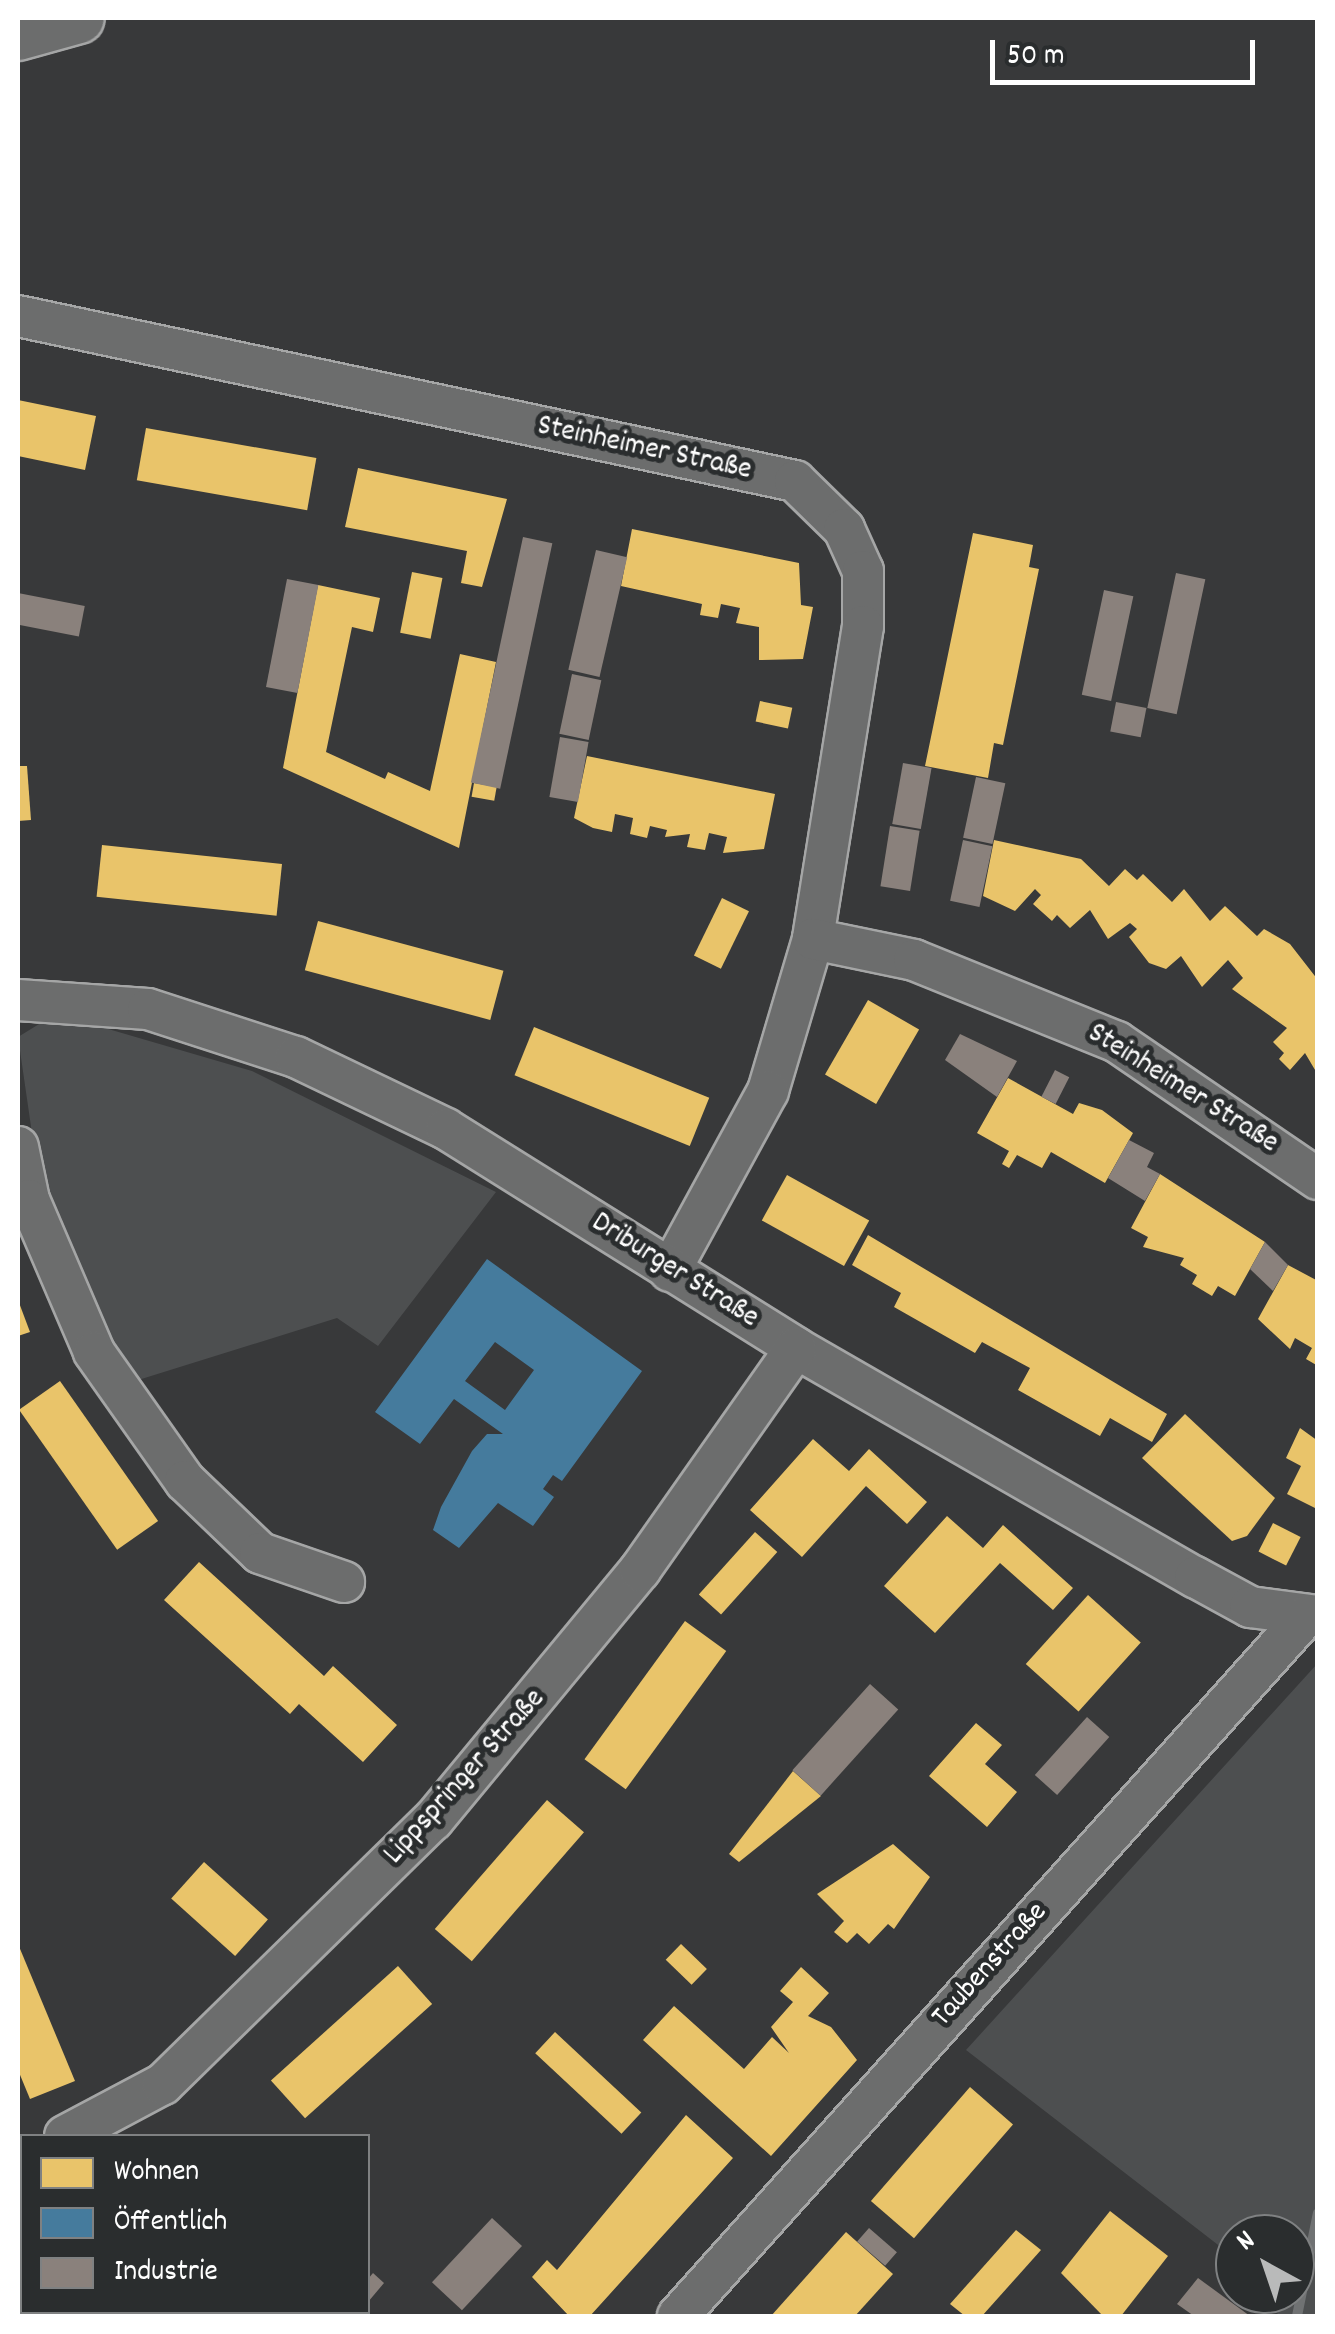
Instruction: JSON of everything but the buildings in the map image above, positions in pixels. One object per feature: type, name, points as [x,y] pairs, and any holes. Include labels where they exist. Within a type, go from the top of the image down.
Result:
[{"type":"street","points":[[18,35],[79,18]]},
{"type":"street","name":"Steinheimer Straße","points":[[18,316],[795,482],[844,528],[863,570],[863,626],[814,940],[768,1091],[670,1271]]},
{"type":"street","name":"Steinheimer Straße","points":[[814,940],[914,960],[1117,1042],[1318,1180]]},
{"type":"street","name":"Driburger Straße","points":[[18,1000],[148,1010],[296,1057],[446,1129],[796,1348],[1250,1607],[1311,1617]]},
{"type":"street","points":[[18,1146],[29,1200],[94,1352],[185,1481],[260,1553],[344,1582]]},
{"type":"street","name":"Lippspringer Straße","points":[[68,2134],[164,2084],[432,1820],[640,1570],[796,1348]]},
{"type":"street","name":"Taubenstraße","points":[[678,2316],[1311,1617]]},
{"type":"shaded area","points":[[44,1021],[98,1026],[252,1071],[496,1192],[378,1346],[337,1318],[135,1381],[88,1294],[35,1154],[18,1037]]},
{"type":"shaded area","points":[[1317,1664],[1317,2316],[1277,2316],[1315,2314],[1315,2214],[1215,2214],[1215,2243],[966,2050]]},
{"type":"waterway","points":[[1297,2316],[1318,2213]]}]
